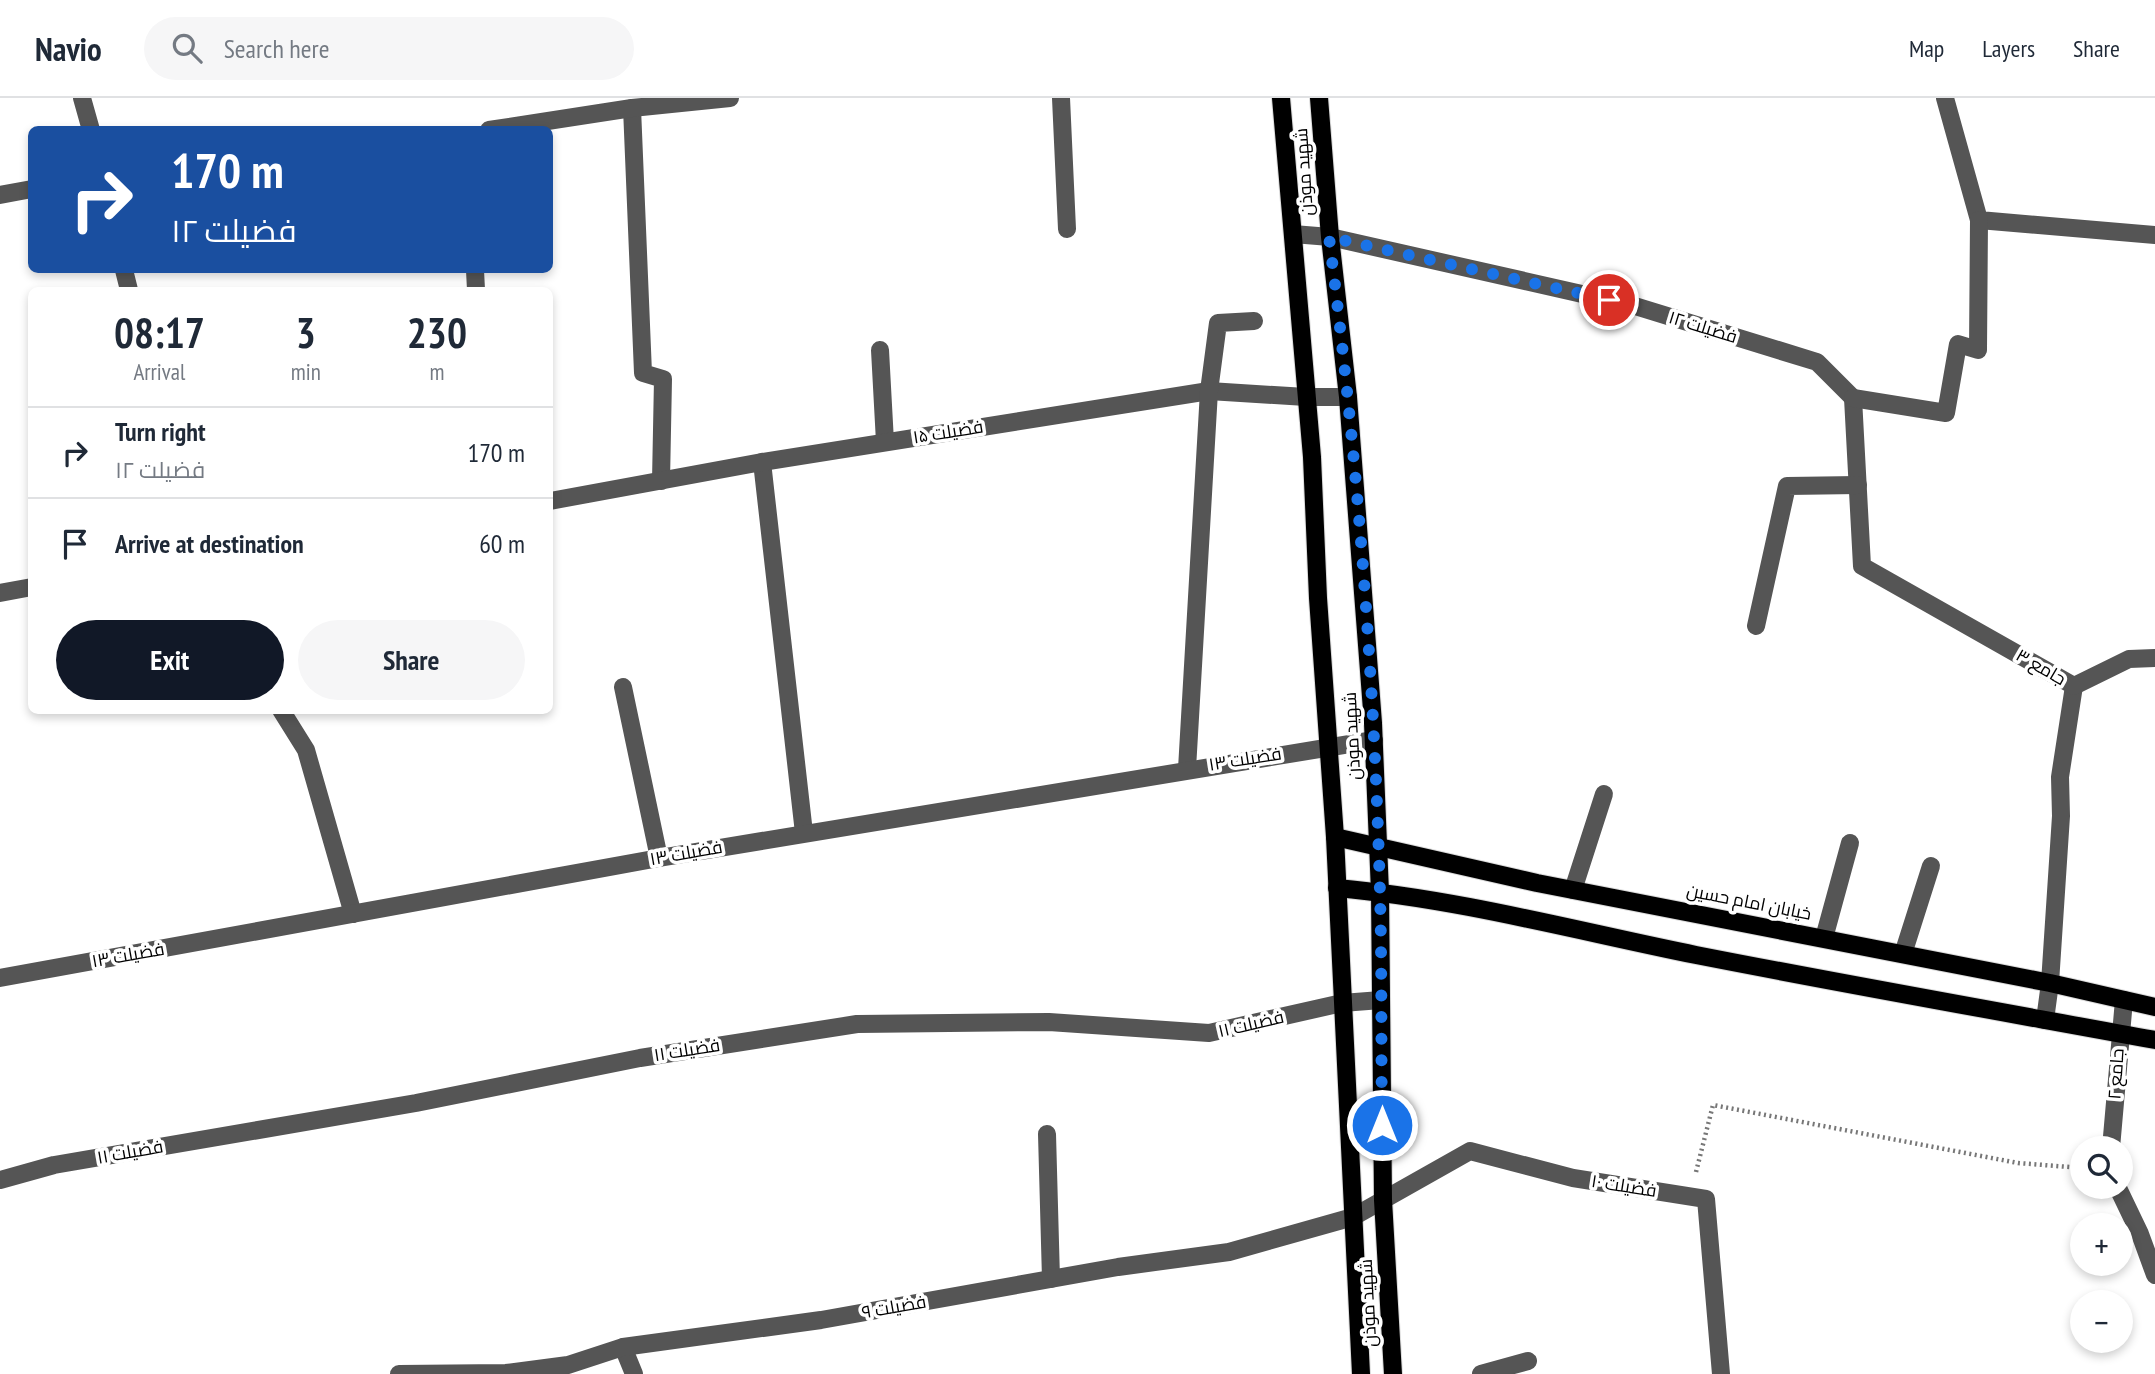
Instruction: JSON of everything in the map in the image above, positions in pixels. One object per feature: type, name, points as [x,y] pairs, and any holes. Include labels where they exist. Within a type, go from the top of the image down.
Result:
[{"type":"main road","name":"شهید موذن","points":[[1281,98],[1306,397],[1335,837],[1361,1374]]},
{"type":"main road","name":"شهید موذن","points":[[1320,98],[1329,237],[1348,397],[1374,740],[1380,892],[1382,1200],[1393,1374]]},
{"type":"main road","name":"خیابان امام حسین","points":[[1335,837],[1573,890],[2050,983],[2155,1007]]},
{"type":"main road","points":[[1337,888],[1480,908],[1696,955],[2155,1040]]},
{"type":"street","points":[[82,98],[91,126]]},
{"type":"street","points":[[515,126],[632,108],[730,98]]},
{"type":"street","points":[[1061,98],[1067,229]]},
{"type":"street","points":[[1853,398],[1946,413],[1958,344],[1978,350],[1979,220],[1945,98]]},
{"type":"street","points":[[632,108],[643,373],[663,379],[661,481]]},
{"type":"street","points":[[0,195],[28,191]]},
{"type":"street","points":[[1979,220],[2146,234],[2155,227]]},
{"type":"street","name":"فضیلت ۱۲","points":[[1293,234],[1329,237],[1635,306],[1817,362],[1853,398]]},
{"type":"street","points":[[1187,769],[1209,391],[1218,323],[1254,321]]},
{"type":"street","points":[[880,350],[885,442]]},
{"type":"street","name":"فضیلت ۱۵","points":[[553,500],[762,462],[1209,391],[1348,397]]},
{"type":"street","name":"جامع ۳","points":[[1853,398],[1862,566],[2074,686],[2060,777],[2061,816],[2045,1020]]},
{"type":"street","points":[[762,462],[804,834]]},
{"type":"street","points":[[1756,626],[1787,486],[1858,485]]},
{"type":"street","points":[[0,593],[28,588]]},
{"type":"street","points":[[2074,686],[2129,659],[2155,658]]},
{"type":"street","points":[[623,687],[659,858]]},
{"type":"street","points":[[284,714],[306,750],[353,914]]},
{"type":"street","name":"فضیلت ۱۳","points":[[0,978],[659,858],[1374,740]]},
{"type":"street","points":[[1573,890],[1604,794]]},
{"type":"street","points":[[1824,938],[1850,843]]},
{"type":"street","points":[[1903,954],[1931,866]]},
{"type":"street","name":"فضیلت ۱۱","points":[[0,1180],[54,1165],[416,1103],[640,1058],[858,1024],[1048,1022],[1209,1033],[1342,1003],[1381,1000]]},
{"type":"street","name":"جامع ۲","points":[[2112,1136],[2123,1000]]},
{"type":"street","points":[[1047,1134],[1051,1279]]},
{"type":"street","name":"فضیلت ۱۰","points":[[1382,1200],[1470,1151],[1573,1178],[1706,1199]]},
{"type":"street","points":[[1706,1199],[1721,1374]]},
{"type":"street","points":[[2123,1199],[2155,1275]]},
{"type":"street","name":"فضیلت ۹","points":[[398,1374],[518,1372],[568,1366],[623,1347],[821,1320],[1118,1267],[1229,1252],[1353,1217],[1382,1200]]},
{"type":"street","points":[[623,1347],[634,1374]]},
{"type":"street","points":[[1481,1374],[1528,1361]]},
{"type":"path","points":[[1706,1199],[1717,1177],[1696,1172],[1713,1105],[2018,1163],[2070,1167]]},
{"type":"route","points":[[1382,1125],[1380,892],[1374,740],[1348,397],[1329,237],[1609,300]]}]
